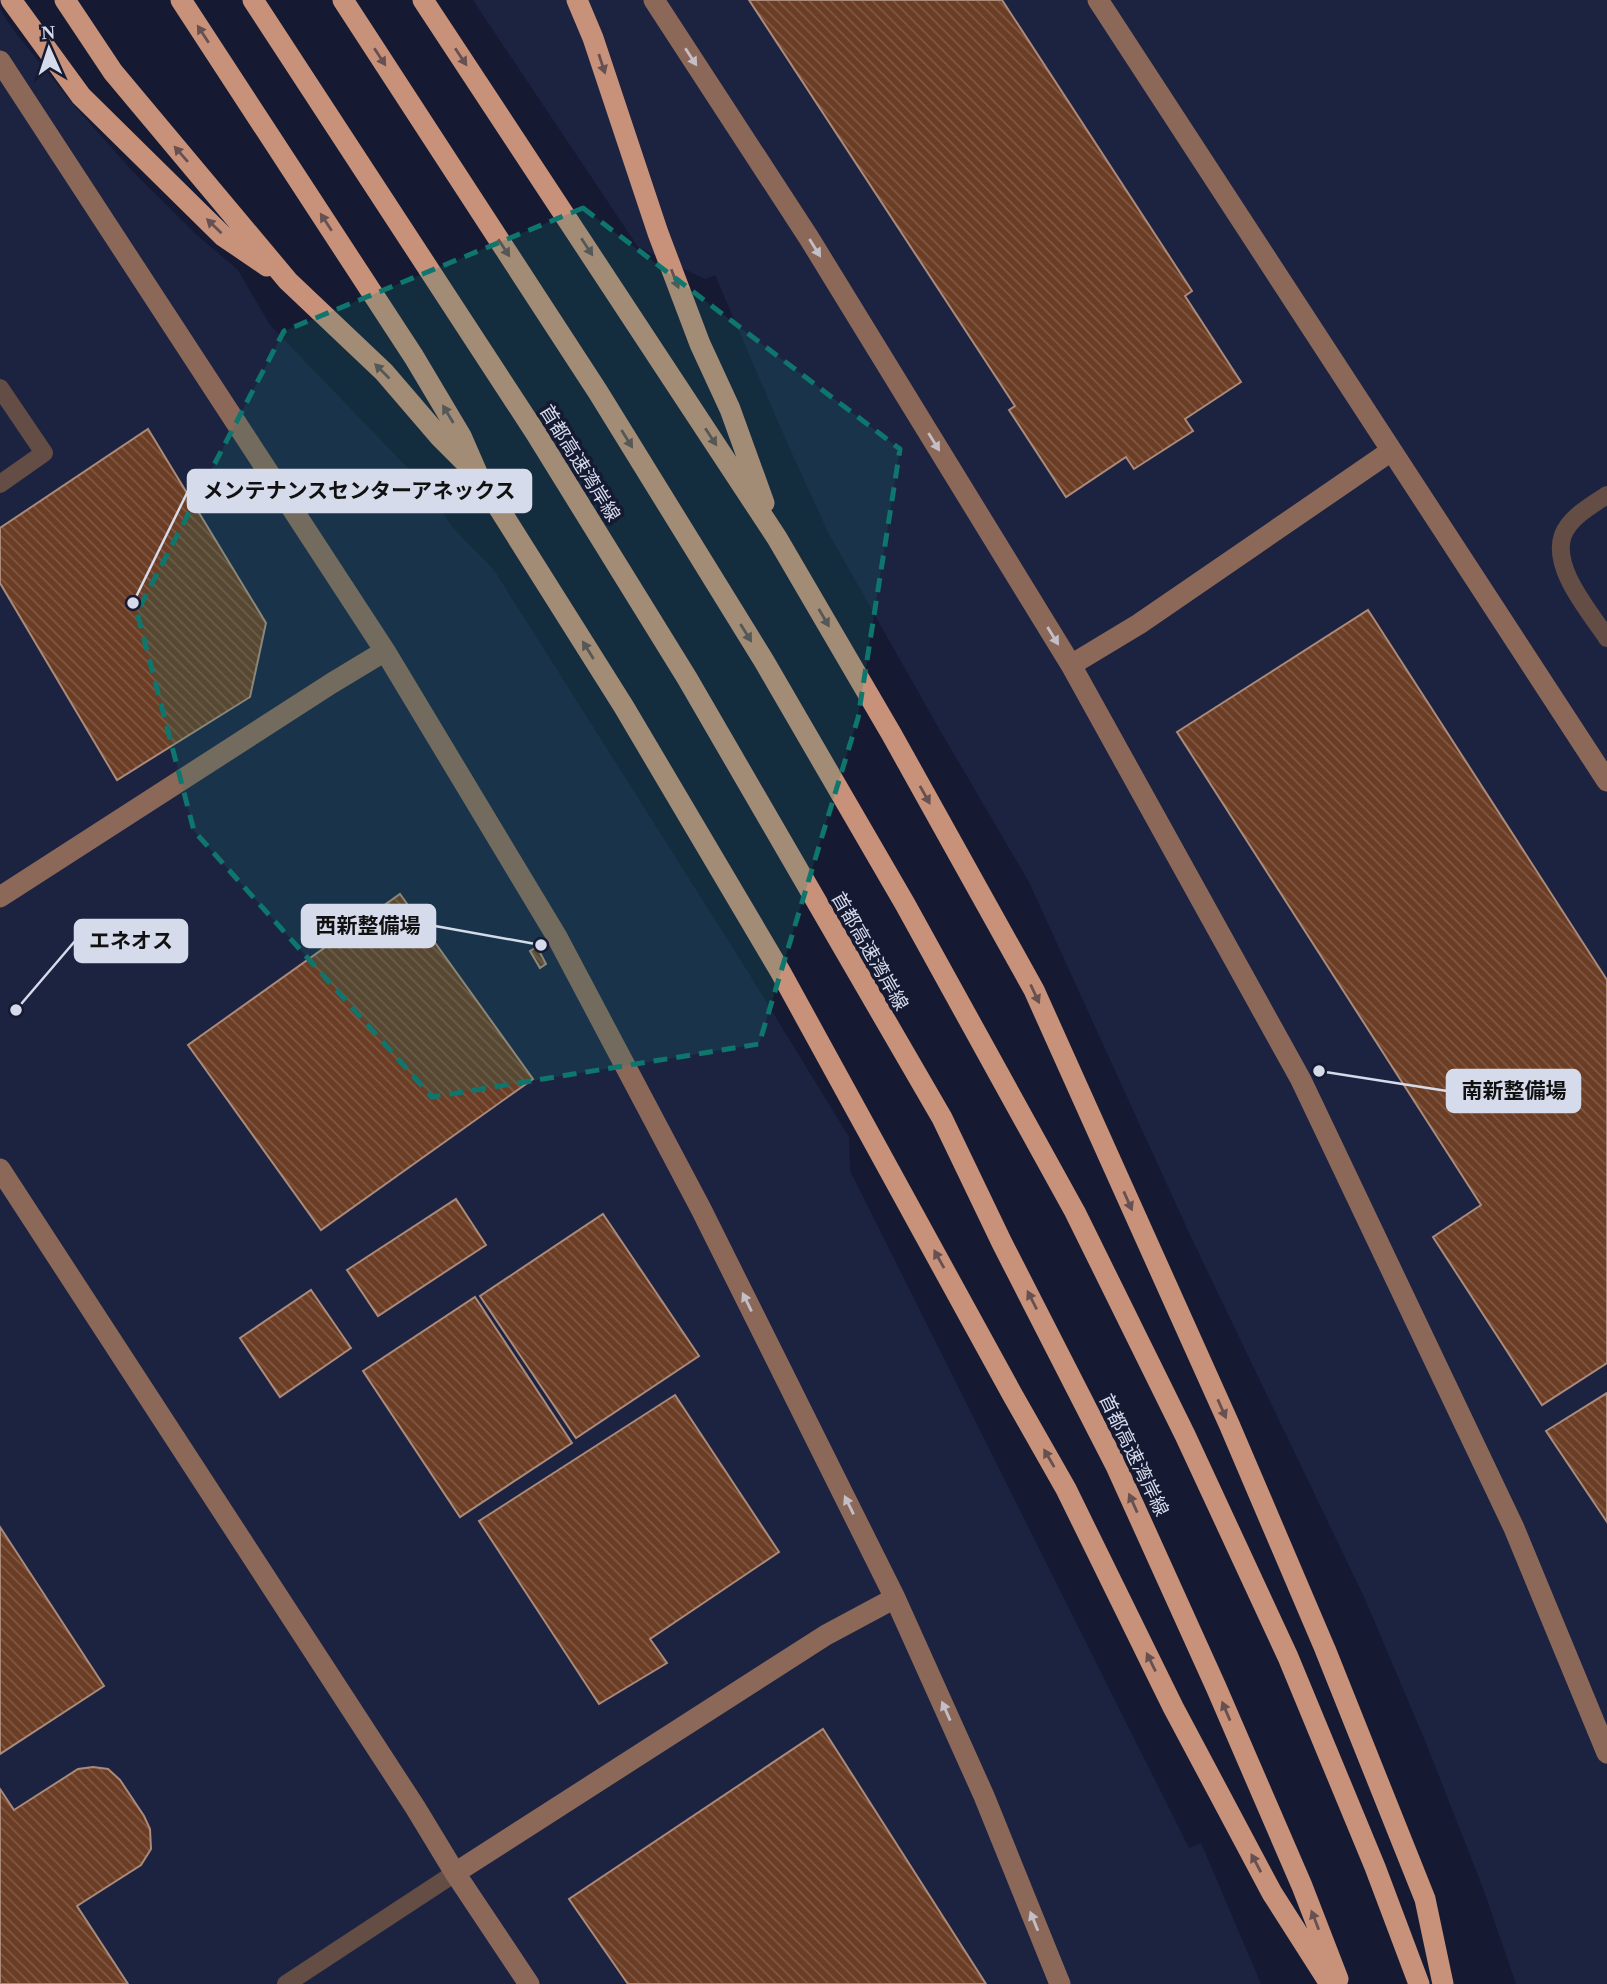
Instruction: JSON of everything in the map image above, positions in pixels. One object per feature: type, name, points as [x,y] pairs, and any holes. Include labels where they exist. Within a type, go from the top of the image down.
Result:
[{"type":"highway","points":[[11,0],[81,96],[223,236],[288,281]]},
{"type":"highway","points":[[65,0],[113,72],[288,281],[384,372],[439,436],[478,475]]},
{"type":"highway","points":[[181,0],[414,357],[461,436],[478,475],[624,707],[780,971],[1066,1489],[1172,1707],[1266,1881],[1330,1984]]},
{"type":"highway","name":"首都高速湾岸線","points":[[253,0],[535,432],[680,666],[942,1118],[1002,1243],[1116,1466],[1227,1712],[1302,1886],[1340,1984]]},
{"type":"highway","points":[[343,0],[598,392],[764,661],[905,904],[1075,1212],[1185,1435],[1288,1657],[1375,1867],[1419,1984]]},
{"type":"highway","points":[[424,0],[777,538],[1034,990],[1229,1423],[1325,1649],[1425,1899],[1443,1984]]},
{"type":"highway","points":[[577,0],[593,38],[658,233],[700,344],[730,409],[777,538]]},
{"type":"street","points":[[654,0],[809,239],[1071,665],[1301,1080],[1514,1528],[1607,1753]]},
{"type":"street","points":[[1098,0],[1607,781]]},
{"type":"street","points":[[0,61],[385,651],[557,937],[701,1209],[895,1598],[984,1796],[1060,1984]]},
{"type":"street","points":[[1071,665],[1139,624],[1391,451]]},
{"type":"street","points":[[0,897],[332,682],[385,651]]},
{"type":"street","points":[[0,1169],[529,1984]]},
{"type":"street","points":[[455,1873],[826,1635],[895,1598]]},
{"type":"lane","points":[[0,388],[44,453],[0,484]]},
{"type":"lane","points":[[1607,495],[1571,522],[1563,536],[1561,557],[1567,576],[1607,638]]},
{"type":"lane","points":[[286,1984],[455,1873]]},
{"type":"highlighted area","points":[[583,208],[900,449],[858,718],[759,1044],[432,1097],[194,831],[137,612],[284,331]]},
{"type":"shaded area","points":[[473,0],[1607,0],[1607,1984],[1516,1984],[1483,1888],[1365,1599],[1191,1237],[1029,882],[828,532],[715,275],[705,279],[638,247]]},
{"type":"shaded area","points":[[0,9],[11,27],[77,109],[136,175],[198,236],[238,270],[270,325],[428,489],[453,528],[494,570],[849,1137],[850,1171],[1189,1848],[1201,1843],[1261,1984],[0,1984]]},
{"type":"building","points":[[749,0],[1002,0],[1192,291],[1185,296],[1241,382],[1185,419],[1193,431],[1134,469],[1126,457],[1066,497],[1009,410],[1015,406]]},
{"type":"building","points":[[148,429],[266,623],[250,697],[117,780],[0,583],[0,528]]},
{"type":"building","points":[[1368,610],[1607,980],[1607,1363],[1542,1405],[1433,1237],[1481,1205],[1177,732]]},
{"type":"building","points":[[400,894],[533,1079],[321,1230],[188,1045]]},
{"type":"building","points":[[537,947],[546,964],[540,968],[530,951]]},
{"type":"building","points":[[456,1199],[486,1245],[378,1316],[347,1270]]},
{"type":"building","points":[[603,1214],[699,1356],[576,1438],[480,1296]]},
{"type":"building","points":[[311,1290],[351,1348],[280,1397],[240,1338]]},
{"type":"building","points":[[475,1297],[572,1443],[460,1517],[363,1371]]},
{"type":"building","points":[[1607,1393],[1607,1522],[1546,1431]]},
{"type":"building","points":[[675,1395],[779,1552],[650,1639],[667,1663],[599,1704],[479,1521]]},
{"type":"building","points":[[0,1527],[104,1686],[0,1754]]},
{"type":"building","points":[[823,1729],[986,1984],[628,1984],[569,1899]]},
{"type":"building","points":[[78,1769],[108,1769],[120,1780],[150,1829],[151,1849],[141,1865],[77,1906],[128,1984],[0,1984],[0,1789],[14,1810]]},
{"type":"place","name":"メンテナンスセンターアネックス","points":[[133,603]]},
{"type":"place","name":"西新整備場","points":[[541,945]]},
{"type":"place","name":"エネオス","points":[[16,1010]]},
{"type":"place","name":"南新整備場","points":[[1319,1071]]}]
